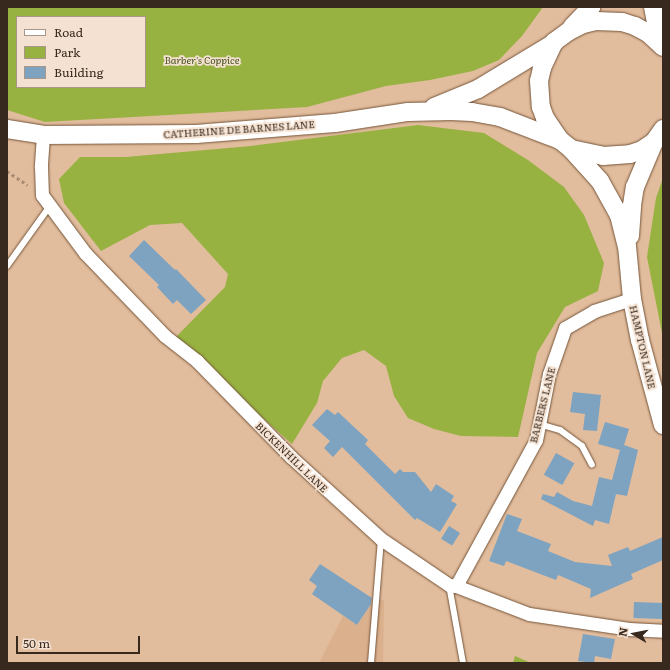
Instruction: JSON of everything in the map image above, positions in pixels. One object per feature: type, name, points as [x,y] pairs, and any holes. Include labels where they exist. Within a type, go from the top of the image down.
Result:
[{"type":"main road","points":[[569,31],[591,7]]},
{"type":"main road","points":[[653,7],[658,32],[663,46]]},
{"type":"main road","points":[[569,31],[596,22],[622,22],[635,26],[648,33],[663,46]]},
{"type":"main road","name":"CATHERINE DE BARNES LANE","points":[[424,111],[478,89],[554,42],[569,31]]},
{"type":"main road","name":"HAMPTON LANE","points":[[554,42],[542,68],[539,94],[541,107],[545,118],[565,144],[600,181],[614,203],[624,230],[630,266]]},
{"type":"main road","name":"CATHERINE DE BARNES LANE","points":[[7,129],[43,135],[196,134],[334,123],[424,111],[472,112],[500,117],[588,154],[616,156],[642,150],[658,136]]},
{"type":"main road","name":"HAMPTON LANE","points":[[658,136],[635,187],[630,223],[630,266],[632,299],[640,340],[663,425]]},
{"type":"street","points":[[42,195],[41,167],[43,135]]},
{"type":"street","name":"BICKENHILL LANE","points":[[42,195],[85,253],[165,336],[197,361],[291,457],[381,539],[453,586],[529,614],[629,630],[663,632]]},
{"type":"street","name":"BARBERS LANE","points":[[453,586],[536,440],[548,374],[565,328],[594,311],[632,299]]},
{"type":"lane","points":[[7,266],[50,206]]},
{"type":"lane","points":[[539,424],[560,430],[582,446],[592,464]]},
{"type":"lane","points":[[371,663],[381,539]]},
{"type":"lane","points":[[453,586],[463,663]]},
{"type":"path","points":[[7,171],[42,195]]},
{"type":"shaded area","points":[[374,600],[384,600],[383,663],[319,663],[343,616],[357,625]]},
{"type":"green space","name":"Barber's Coppice","points":[[7,7],[543,7],[522,36],[499,60],[473,71],[430,80],[386,86],[307,107],[45,122],[7,110]]},
{"type":"green space","points":[[418,125],[484,133],[528,160],[564,187],[584,215],[604,263],[598,291],[565,307],[537,353],[518,437],[461,436],[434,429],[408,418],[394,396],[386,366],[364,350],[342,358],[323,381],[317,403],[292,444],[174,339],[225,287],[228,274],[182,223],[150,225],[101,251],[64,203],[59,179],[80,157],[126,157],[251,146]]},
{"type":"green space","points":[[663,178],[663,338],[647,257],[656,198]]},
{"type":"green space","points":[[515,656],[531,663],[513,663]]},
{"type":"building","points":[[144,240],[175,270],[176,269],[206,300],[191,314],[177,300],[173,304],[157,287],[159,285],[129,256]]},
{"type":"building","points":[[573,392],[601,395],[597,431],[583,430],[585,414],[570,412]]},
{"type":"building","points":[[327,409],[335,415],[338,412],[368,440],[365,444],[395,474],[400,469],[403,472],[415,472],[431,492],[436,484],[454,496],[451,501],[457,504],[440,532],[417,518],[415,520],[342,447],[333,457],[324,448],[330,441],[312,425]]},
{"type":"building","points":[[605,422],[629,429],[624,445],[638,450],[627,496],[616,494],[609,524],[595,520],[593,526],[541,499],[543,494],[554,497],[557,492],[573,501],[592,506],[599,477],[612,480],[620,450],[598,444]]},
{"type":"building","points":[[556,453],[574,463],[562,485],[544,475]]},
{"type":"building","points":[[507,514],[522,519],[517,531],[551,544],[548,551],[575,562],[612,566],[608,555],[628,547],[630,551],[663,537],[663,560],[631,574],[633,579],[590,598],[591,589],[558,575],[556,580],[506,561],[504,566],[489,561]]},
{"type":"building","points":[[449,526],[460,533],[452,546],[441,539]]},
{"type":"building","points":[[320,564],[372,598],[371,604],[357,625],[312,594],[317,586],[309,580]]},
{"type":"building","points":[[634,602],[663,603],[662,619],[633,618]]},
{"type":"building","points":[[583,634],[615,639],[611,659],[595,656],[594,663],[578,661]]}]
